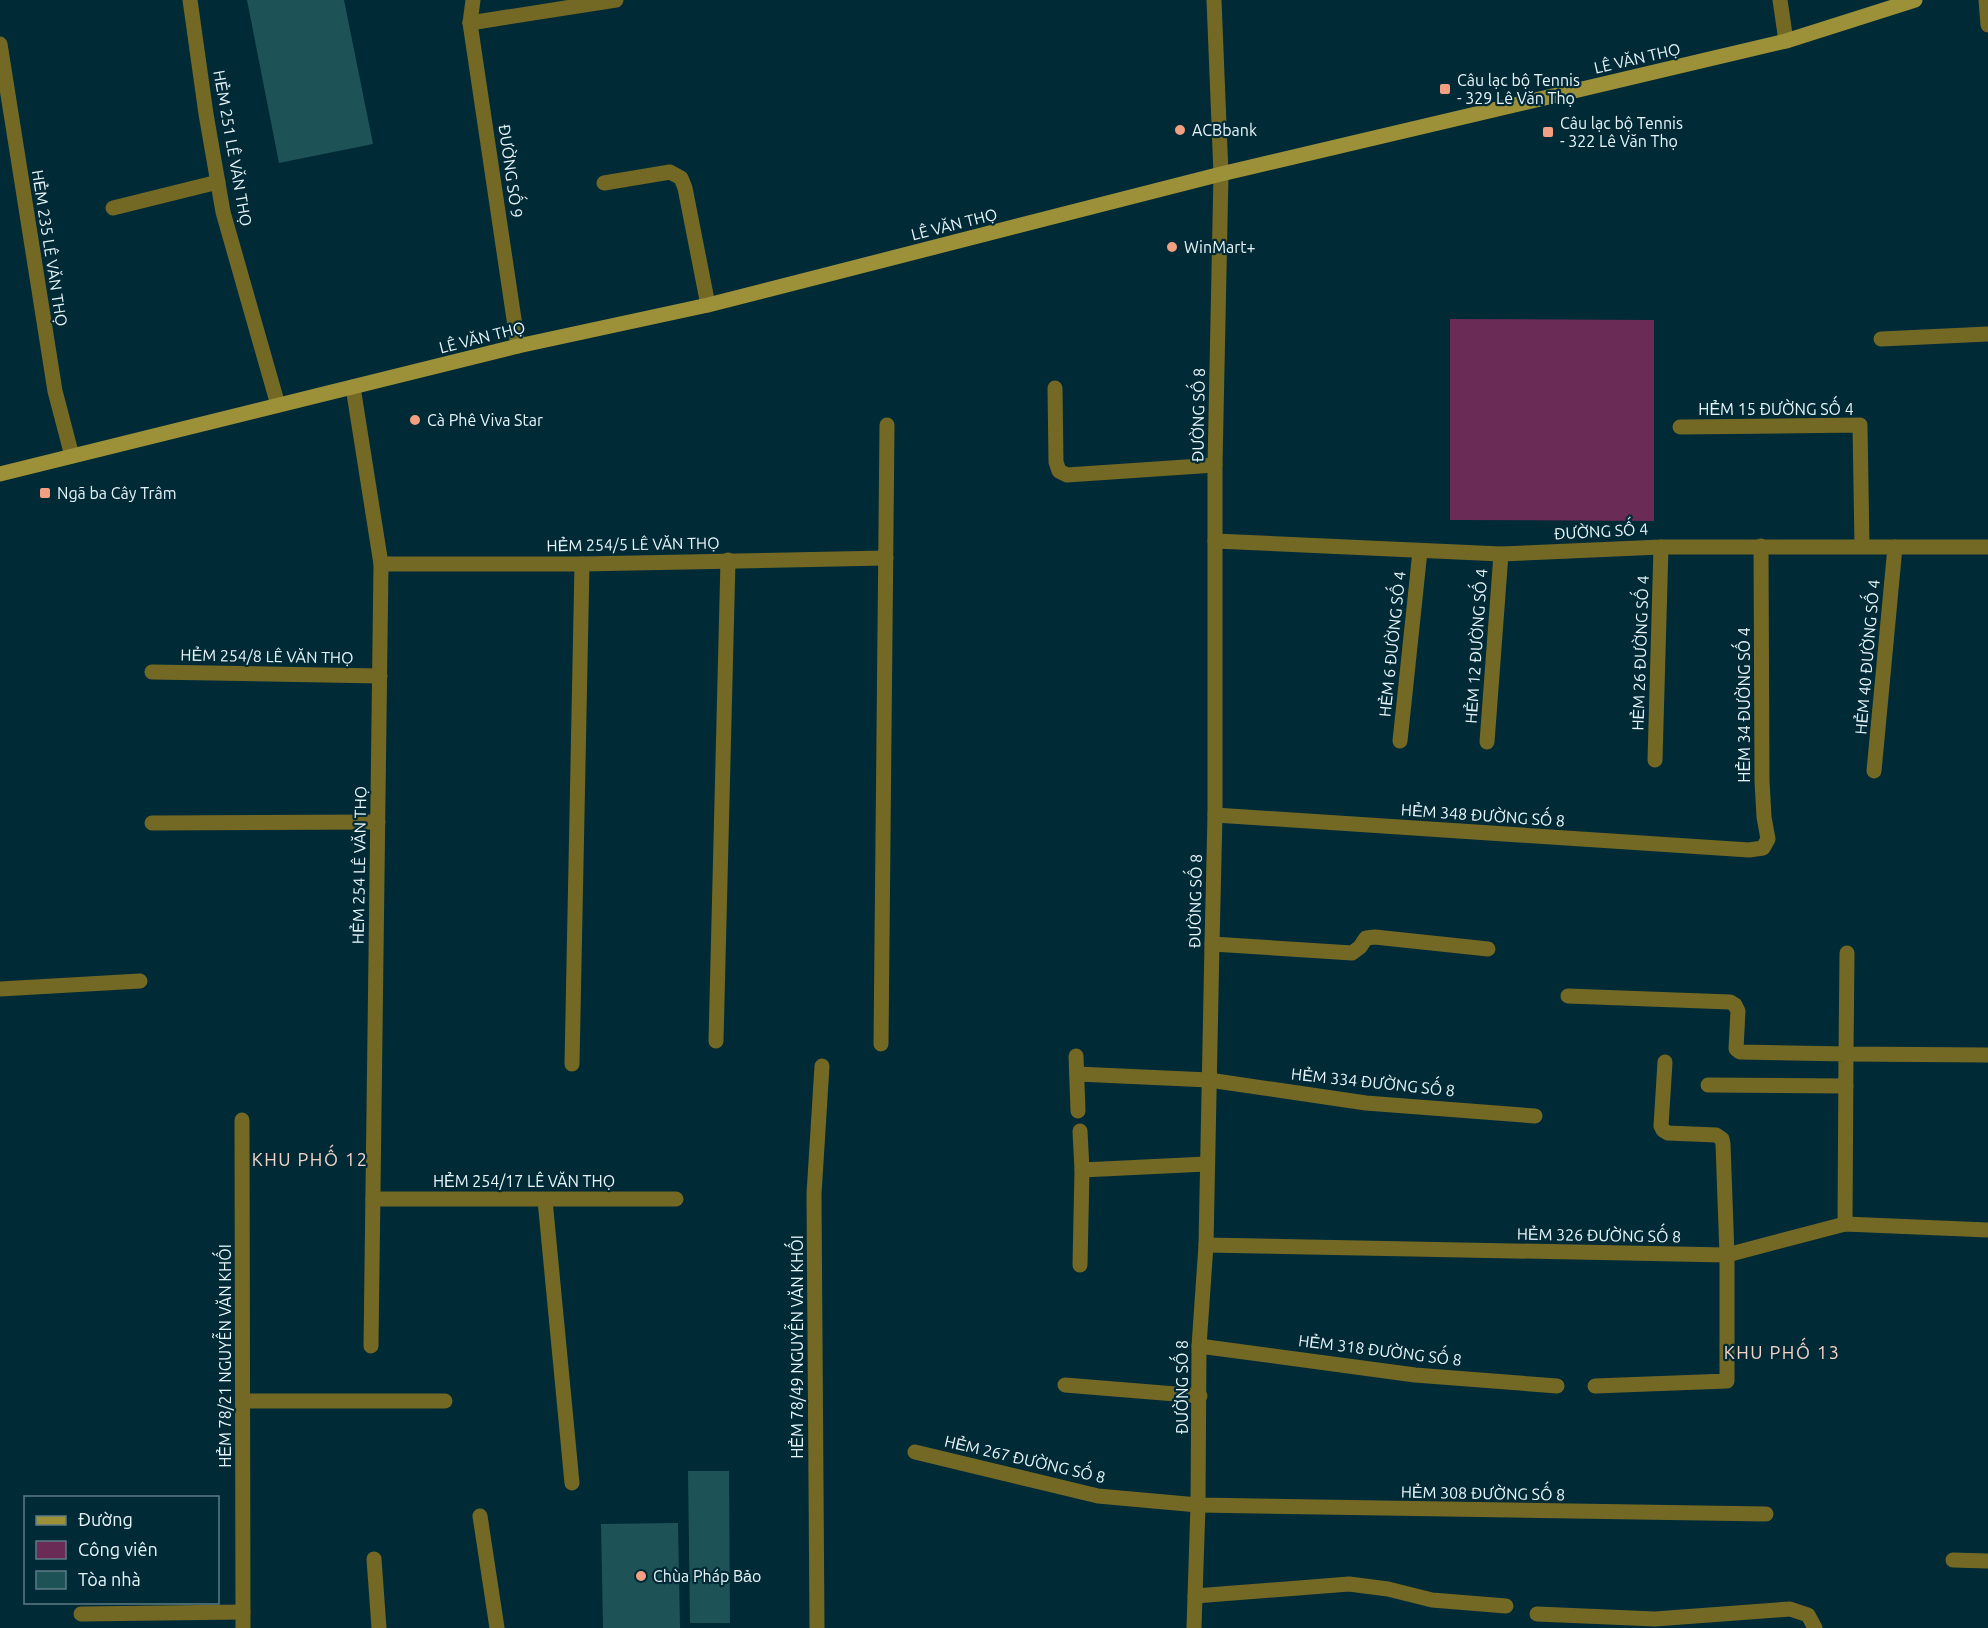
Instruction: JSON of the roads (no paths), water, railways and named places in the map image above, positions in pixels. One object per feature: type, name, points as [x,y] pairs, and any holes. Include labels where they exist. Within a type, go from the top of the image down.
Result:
[{"type":"main road","name":"LÊ VĂN THỌ","points":[[0,474],[518,346],[708,305],[1221,174],[1786,41],[1915,0]]},
{"type":"street","name":"HẺM 251 LÊ VĂN THỌ","points":[[190,0],[224,212],[278,405]]},
{"type":"street","name":"ĐƯỜNG SỐ 9","points":[[472,0],[470,22],[518,346]]},
{"type":"street","points":[[470,22],[616,0]]},
{"type":"street","name":"ĐƯỜNG SỐ 8","points":[[1194,1628],[1200,1396],[1199,1346],[1206,1245],[1215,815],[1215,465],[1221,174],[1214,0]]},
{"type":"street","points":[[1780,0],[1786,41]]},
{"type":"street","points":[[1986,0],[1988,25]]},
{"type":"street","name":"HẺM 235 LÊ VĂN THỌ","points":[[0,44],[54,391],[72,456]]},
{"type":"street","points":[[604,183],[670,172],[681,178],[685,188],[708,305]]},
{"type":"street","points":[[112,208],[218,182]]},
{"type":"street","points":[[1881,339],[1988,334]]},
{"type":"street","name":"HẺM 254 LÊ VĂN THỌ","points":[[354,387],[381,564],[371,1346]]},
{"type":"street","points":[[1055,388],[1056,462],[1059,471],[1067,475],[1215,465]]},
{"type":"street","points":[[881,1044],[887,425]]},
{"type":"street","name":"HẺM 15 ĐƯỜNG SỐ 4","points":[[1680,427],[1860,425],[1862,546]]},
{"type":"street","name":"ĐƯỜNG SỐ 4","points":[[1215,542],[1501,554],[1661,547],[1988,547]]},
{"type":"street","name":"HẺM 34 ĐƯỜNG SỐ 4","points":[[1749,850],[1763,848],[1768,840],[1762,781],[1761,546]]},
{"type":"street","name":"HẺM 26 ĐƯỜNG SỐ 4","points":[[1655,760],[1661,547]]},
{"type":"street","name":"HẺM 40 ĐƯỜNG SỐ 4","points":[[1874,771],[1895,547]]},
{"type":"street","name":"HẺM 6 ĐƯỜNG SỐ 4","points":[[1400,741],[1420,551]]},
{"type":"street","name":"HẺM 12 ĐƯỜNG SỐ 4","points":[[1486,742],[1501,554]]},
{"type":"street","name":"HẺM 254/5 LÊ VĂN THỌ","points":[[381,564],[582,564],[886,558]]},
{"type":"street","points":[[716,1041],[728,560]]},
{"type":"street","points":[[572,1064],[582,564]]},
{"type":"street","name":"HẺM 254/8 LÊ VĂN THỌ","points":[[153,672],[380,676]]},
{"type":"street","name":"HẺM 348 ĐƯỜNG SỐ 8","points":[[1215,815],[1749,850]]},
{"type":"street","points":[[152,824],[378,822]]},
{"type":"street","points":[[1212,944],[1352,953],[1360,948],[1366,938],[1375,937],[1488,949]]},
{"type":"street","points":[[1845,1224],[1847,953]]},
{"type":"street","points":[[0,989],[140,981]]},
{"type":"street","points":[[1568,996],[1730,1002],[1738,1011],[1736,1049],[1740,1053],[1988,1055]]},
{"type":"street","points":[[1076,1056],[1078,1111]]},
{"type":"street","points":[[1594,1386],[1727,1381],[1727,1255],[1722,1139],[1716,1135],[1668,1133],[1663,1130],[1661,1126],[1665,1062]]},
{"type":"street","name":"HẺM 78/49 NGUYỄN VĂN KHỐI","points":[[817,1628],[814,1194],[822,1066]]},
{"type":"street","name":"HẺM 334 ĐƯỜNG SỐ 8","points":[[1077,1074],[1209,1080],[1366,1103],[1535,1116]]},
{"type":"street","points":[[1708,1085],[1846,1086]]},
{"type":"street","name":"HẺM 78/21 NGUYỄN VĂN KHỐI","points":[[242,1119],[243,1628]]},
{"type":"street","points":[[1080,1131],[1082,1170],[1080,1264]]},
{"type":"street","points":[[1082,1170],[1206,1164]]},
{"type":"street","name":"HẺM 254/17 LÊ VĂN THỌ","points":[[373,1199],[676,1199]]},
{"type":"street","points":[[545,1200],[572,1483]]},
{"type":"street","name":"HẺM 326 ĐƯỜNG SỐ 8","points":[[1206,1245],[1727,1255],[1845,1224],[1988,1230]]},
{"type":"street","name":"HẺM 318 ĐƯỜNG SỐ 8","points":[[1199,1346],[1415,1375],[1557,1386]]},
{"type":"street","points":[[1065,1384],[1200,1396]]},
{"type":"street","points":[[243,1401],[445,1401]]},
{"type":"street","name":"HẺM 267 ĐƯỜNG SỐ 8","points":[[915,1452],[1098,1496],[1198,1505]]},
{"type":"street","name":"HẺM 308 ĐƯỜNG SỐ 8","points":[[1198,1505],[1766,1515]]},
{"type":"street","points":[[480,1516],[497,1628]]},
{"type":"street","points":[[374,1559],[379,1628]]},
{"type":"street","points":[[1953,1560],[1988,1561]]},
{"type":"street","points":[[1195,1596],[1349,1584],[1388,1589],[1432,1600],[1506,1606]]},
{"type":"street","points":[[1537,1614],[1655,1619],[1790,1609],[1808,1615],[1815,1628]]},
{"type":"street","points":[[81,1614],[243,1611]]},
{"type":"place","name":"Câu lạc bộ Tennis - 329 Lê Văn Thọ","points":[[1445,89]]},
{"type":"place","name":"ACBbank","points":[[1180,130]]},
{"type":"place","name":"Câu lạc bộ Tennis - 322 Lê Văn Thọ","points":[[1548,132]]},
{"type":"place","name":"WinMart+","points":[[1172,247]]},
{"type":"place","name":"Cà Phê Viva Star","points":[[415,420]]},
{"type":"place","name":"Ngã ba Cây Trâm","points":[[45,493]]},
{"type":"place","name":"Chùa Pháp Bảo","points":[[641,1576]]},
{"type":"district","name":"KHU PHỐ 12","points":[[310,1160]]},
{"type":"district","name":"KHU PHỐ 13","points":[[1782,1353]]}]
